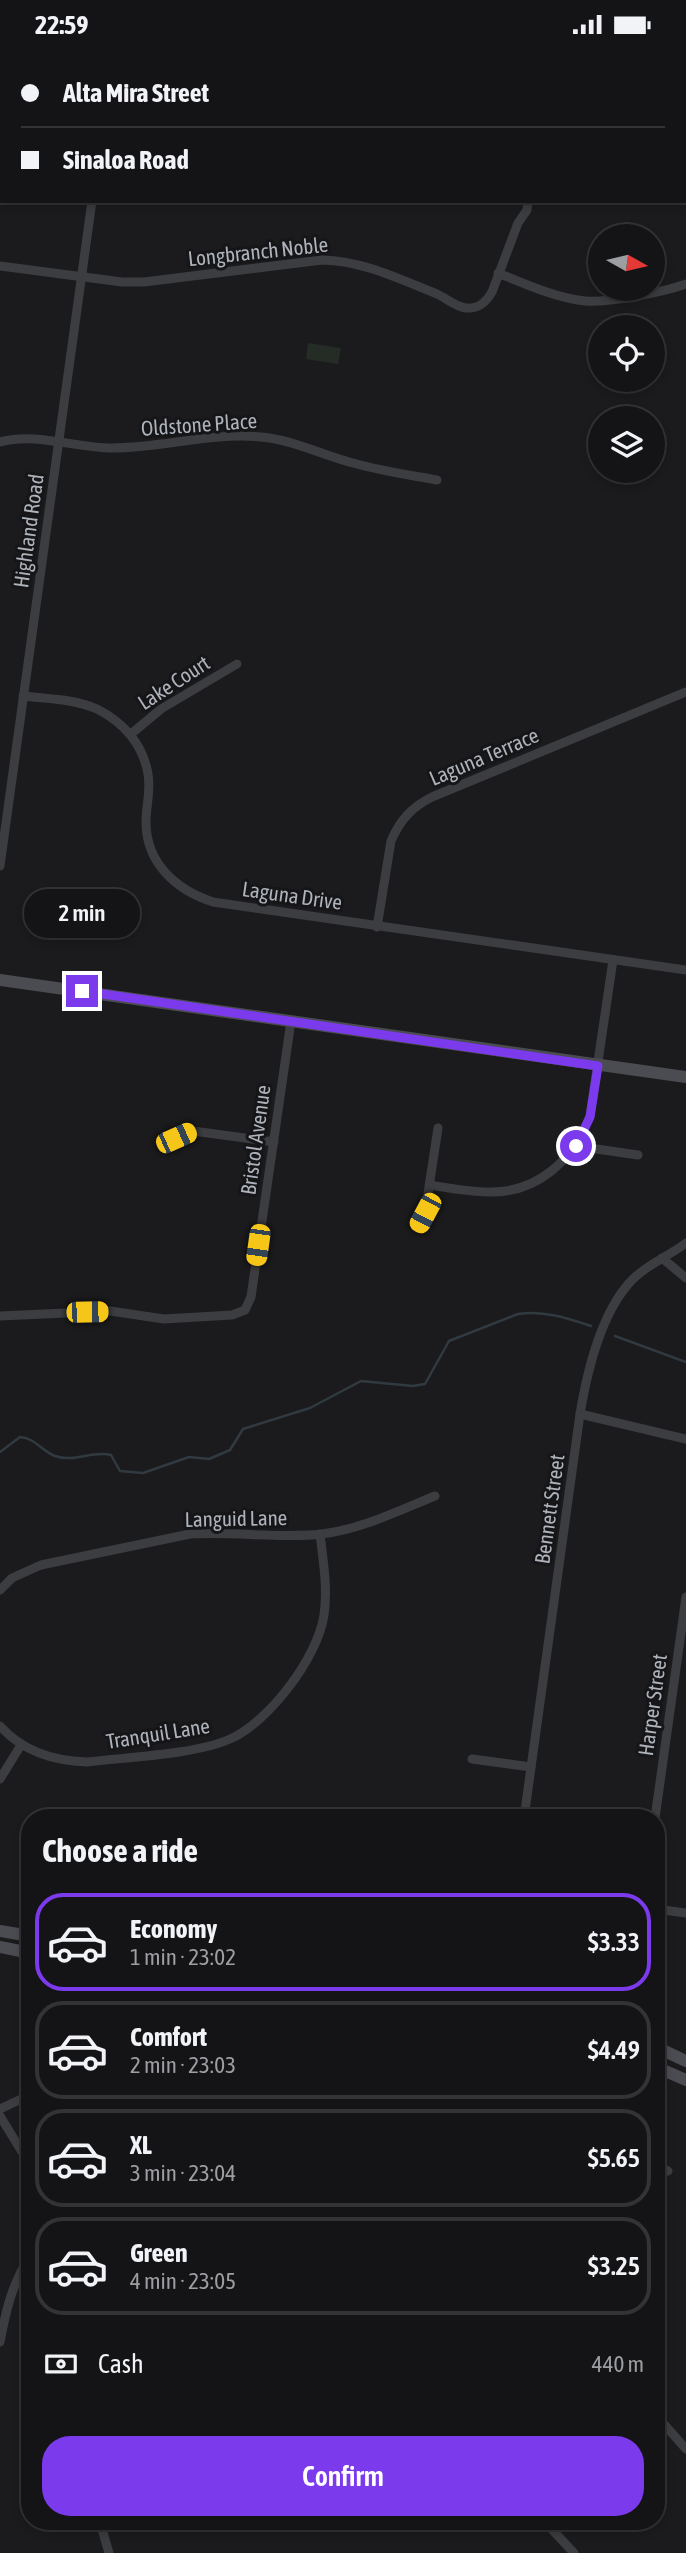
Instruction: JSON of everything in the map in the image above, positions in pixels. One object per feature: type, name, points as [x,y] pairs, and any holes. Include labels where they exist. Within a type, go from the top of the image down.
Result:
[{"type":"street","name":"Highland Road","points":[[0,866],[4,806],[23,696],[92,203]]},
{"type":"street","name":"Longbranch Noble","points":[[0,266],[144,282],[339,261],[371,267],[467,308],[476,307],[488,298],[528,203]]},
{"type":"street","points":[[498,273],[567,297],[587,301],[620,298],[686,284]]},
{"type":"street","name":"Oldstone Place","points":[[0,442],[33,439],[114,448],[225,436],[260,437],[298,444],[354,463],[438,480]]},
{"type":"street","name":"Lake Court","points":[[131,734],[161,709],[237,664]]},
{"type":"street","name":"Laguna Terrace","points":[[377,926],[391,841],[396,829],[412,809],[432,797],[686,692]]},
{"type":"street","name":"Laguna Drive","points":[[23,696],[94,708],[113,718],[131,734],[142,753],[148,774],[146,821],[149,845],[160,867],[177,885],[193,896],[212,902],[686,970]]},
{"type":"street","points":[[430,1185],[486,1192],[517,1189],[551,1173],[576,1146],[590,1117],[613,960]]},
{"type":"street","points":[[0,980],[686,1077]]},
{"type":"street","name":"Bristol Avenue","points":[[0,1316],[110,1311],[164,1319],[239,1314],[249,1304],[291,1021]]},
{"type":"street","points":[[417,1228],[425,1213],[438,1128]]},
{"type":"street","points":[[176,1138],[193,1131],[274,1142]]},
{"type":"street","points":[[576,1146],[638,1155]]},
{"type":"street","name":"Bennett Street","points":[[525,1809],[580,1414],[590,1366],[613,1306],[634,1278],[686,1243]]},
{"type":"street","points":[[662,1258],[686,1277]]},
{"type":"street","points":[[580,1414],[686,1439]]},
{"type":"street","name":"Languid Lane","points":[[0,1590],[18,1575],[41,1565],[190,1534],[320,1534],[366,1525],[435,1496]]},
{"type":"street","name":"Tranquil Lane","points":[[21,1745],[53,1759],[87,1762],[205,1747],[230,1739],[250,1727],[279,1700],[310,1653],[319,1634],[326,1597],[320,1534]]},
{"type":"street","name":"Harper Street","points":[[656,1809],[686,1597]]},
{"type":"street","points":[[0,1726],[21,1745],[0,1779]]},
{"type":"street","points":[[472,1759],[531,1767]]},
{"type":"street","points":[[665,1910],[686,1913]]},
{"type":"street","points":[[0,1931],[21,1934]]},
{"type":"street","points":[[0,1947],[21,1951]]},
{"type":"street","points":[[665,2051],[686,2061]]},
{"type":"street","points":[[665,2071],[686,2080]]},
{"type":"street","points":[[0,2109],[21,2099]]},
{"type":"street","points":[[0,2116],[21,2150]]},
{"type":"street","points":[[0,2342],[9,2294],[21,2270]]},
{"type":"street","points":[[665,2425],[686,2449]]},
{"type":"street","points":[[102,2530],[109,2553]]},
{"type":"street","points":[[552,2530],[574,2553]]},
{"type":"shaded area","points":[[308,343],[341,348],[338,364],[306,359]]},
{"type":"waterway","points":[[0,1452],[20,1437],[30,1440],[55,1456],[70,1458],[111,1455],[120,1471],[143,1473],[189,1457],[209,1459],[230,1450],[243,1429],[310,1408],[361,1381],[413,1386],[425,1384],[449,1341],[518,1314],[546,1314],[591,1326]]},
{"type":"waterway","points":[[615,1336],[686,1362]]},
{"type":"route","points":[[82,991],[598,1066],[590,1117],[576,1146]]}]
